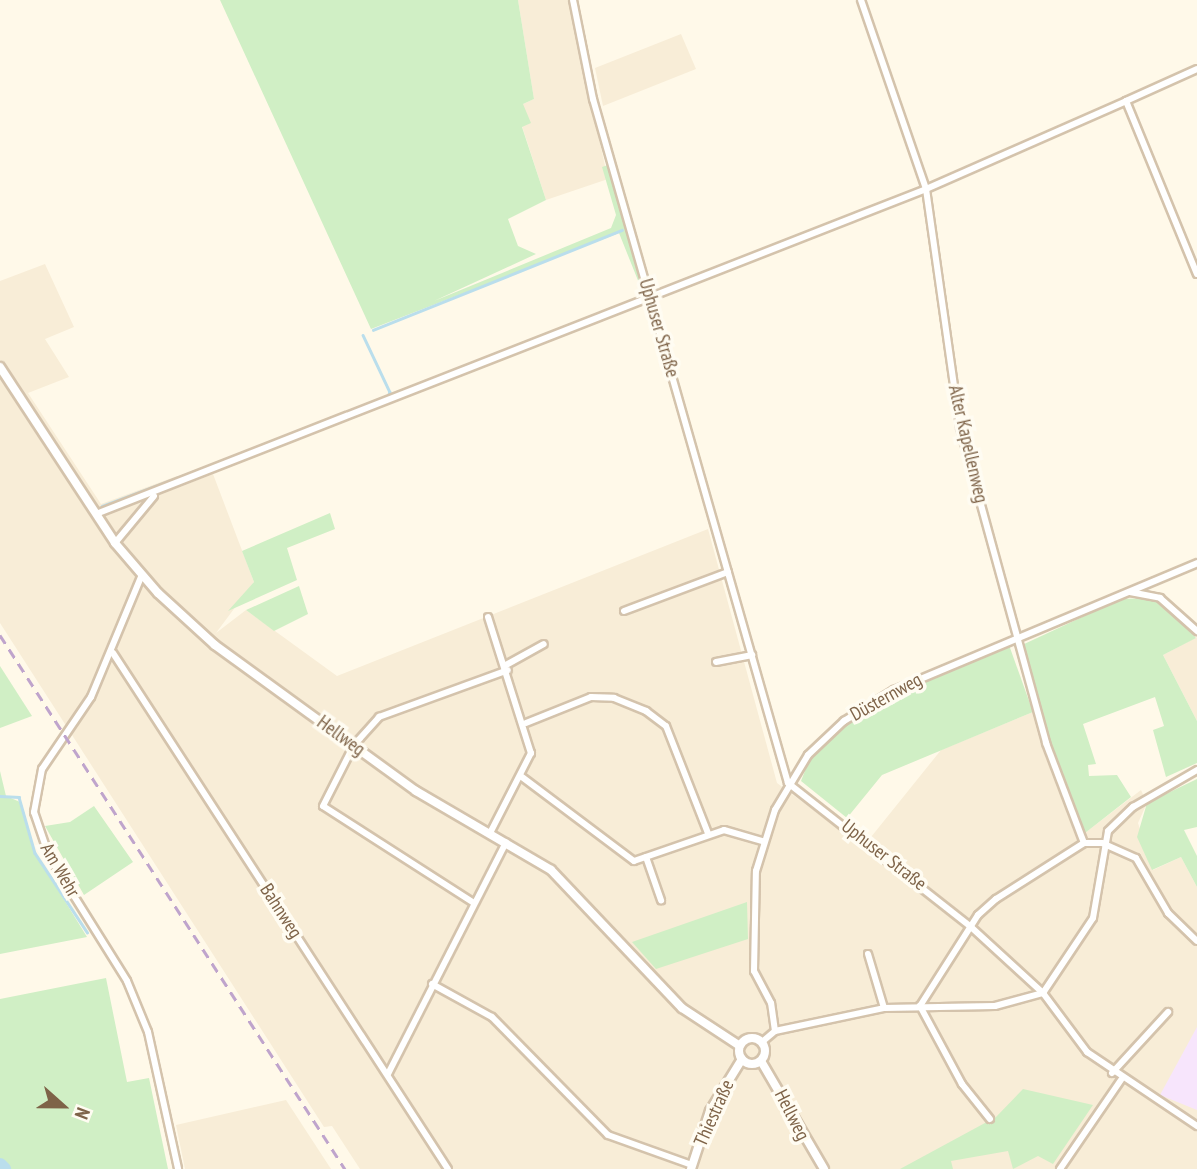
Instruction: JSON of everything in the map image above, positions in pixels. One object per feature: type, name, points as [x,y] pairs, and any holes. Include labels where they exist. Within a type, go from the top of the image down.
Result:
[{"type":"street","name":"Uphuser Straße","points":[[573,0],[593,99],[788,783],[971,927],[1043,993],[1087,1052],[1112,1073],[1197,1126]]},
{"type":"street","name":"Alter Kapellenweg","points":[[861,0],[926,189],[960,428],[1046,743],[1084,843]]},
{"type":"street","points":[[96,514],[155,495],[926,189],[1197,69]]},
{"type":"street","points":[[1126,101],[1197,274]]},
{"type":"street","name":"Hellweg","points":[[0,367],[115,543],[141,578],[215,645],[354,746],[551,870],[682,1008],[740,1046]]},
{"type":"street","points":[[115,543],[155,495]]},
{"type":"street","name":"Düsternweg","points":[[775,1031],[771,1003],[754,971],[762,841],[788,783],[825,737],[864,706],[1197,563]]},
{"type":"street","points":[[624,611],[728,572]]},
{"type":"street","name":"Am Wehr","points":[[141,578],[113,653],[42,769],[34,812],[49,856],[127,981],[148,1032],[178,1169]]},
{"type":"street","points":[[1128,592],[1160,598],[1197,631]]},
{"type":"street","points":[[488,617],[526,723],[531,753],[522,777],[490,833]]},
{"type":"street","points":[[474,903],[323,806],[354,746],[379,717],[507,668],[544,644]]},
{"type":"street","name":"Bahnweg","points":[[113,653],[448,1169]]},
{"type":"street","points":[[716,662],[752,655]]},
{"type":"street","points":[[526,723],[591,697],[646,711],[666,726],[708,833]]},
{"type":"street","points":[[762,1042],[750,1038],[740,1046],[742,1059],[761,1060],[762,1042],[775,1031],[884,1008],[995,1006],[1043,993],[1093,918],[1102,843],[1119,818],[1197,771]]},
{"type":"street","points":[[522,777],[613,849],[634,861],[708,833],[724,830],[762,841]]},
{"type":"street","points":[[387,1074],[506,842]]},
{"type":"street","points":[[920,1006],[971,927],[1032,871],[1084,843],[1102,843],[1136,858],[1168,913],[1197,942]]},
{"type":"street","points":[[646,857],[661,900]]},
{"type":"street","points":[[868,954],[884,1008]]},
{"type":"street","points":[[432,984],[500,1024],[608,1135],[692,1167]]},
{"type":"street","points":[[920,1006],[962,1084],[990,1119]]},
{"type":"street","points":[[1112,1073],[1168,1012]]},
{"type":"street","name":"Thiestraße","points":[[692,1167],[710,1111],[742,1059]]},
{"type":"street","name":"Hellweg","points":[[761,1060],[824,1169]]},
{"type":"street","points":[[1060,1169],[1121,1080]]},
{"type":"shaded area","points":[[518,0],[568,0],[608,179],[546,200],[522,126],[523,104],[534,99]]},
{"type":"shaded area","points":[[681,34],[696,69],[603,106],[595,68]]},
{"type":"shaded area","points":[[45,264],[74,327],[45,339],[69,377],[28,393],[101,504],[177,476],[180,487],[213,474],[254,582],[216,633],[246,610],[337,676],[708,529],[777,783],[863,847],[941,750],[1033,712],[1077,839],[1141,790],[1147,803],[1138,823],[1153,870],[1181,857],[1197,887],[1197,1169],[360,1169],[332,1126],[324,1127],[0,623],[0,281]]},
{"type":"shaded area","points":[[1197,637],[1197,721],[1163,655]]},
{"type":"shaded area","points":[[1197,1027],[1197,1110],[1160,1095]]},
{"type":"shaded area","points":[[286,1100],[331,1169],[185,1169],[176,1125]]},
{"type":"green space","points":[[220,0],[518,0],[534,99],[523,104],[531,123],[522,127],[546,200],[508,219],[518,246],[536,254],[434,301],[611,228],[616,215],[602,167],[608,165],[643,293],[619,233],[371,329]]},
{"type":"green space","points":[[330,513],[335,529],[287,548],[297,580],[228,611],[254,582],[242,551]]},
{"type":"green space","points":[[299,586],[308,614],[274,631],[246,610]]},
{"type":"green space","points":[[1147,598],[1172,609],[1196,638],[1163,655],[1197,721],[1197,763],[1166,777],[1153,730],[1164,726],[1155,697],[1083,724],[1096,764],[1088,765],[1089,776],[1117,775],[1131,797],[1085,833],[1049,744],[1022,645],[1121,599]]},
{"type":"green space","points":[[1009,645],[1033,712],[882,775],[847,818],[801,781],[810,758],[866,708]]},
{"type":"green space","points":[[0,666],[32,716],[0,728]]},
{"type":"green space","points":[[0,771],[6,796],[20,802],[36,854],[87,937],[0,954]]},
{"type":"green space","points":[[1197,779],[1197,827],[1184,830],[1197,856],[1197,887],[1181,857],[1152,870],[1137,837],[1147,803]]},
{"type":"green space","points":[[94,806],[133,862],[84,895],[45,826],[70,822]]},
{"type":"green space","points":[[747,902],[748,939],[656,969],[632,942]]},
{"type":"green space","points":[[106,978],[127,1082],[149,1078],[168,1169],[0,1169],[0,999]]},
{"type":"green space","points":[[1023,1089],[1093,1105],[1053,1164],[1038,1156],[1013,1169],[1008,1151],[951,1161],[953,1169],[900,1169],[996,1117]]},
{"type":"waterway","points":[[373,330],[622,230]]},
{"type":"waterway","points":[[363,335],[390,392],[387,399]]},
{"type":"waterway","points":[[102,506],[227,459]]},
{"type":"waterway","points":[[0,796],[19,797],[35,853],[87,932]]},
{"type":"waterway","points":[[0,1165],[4,1169]]},
{"type":"railway","points":[[0,635],[345,1169]]}]
